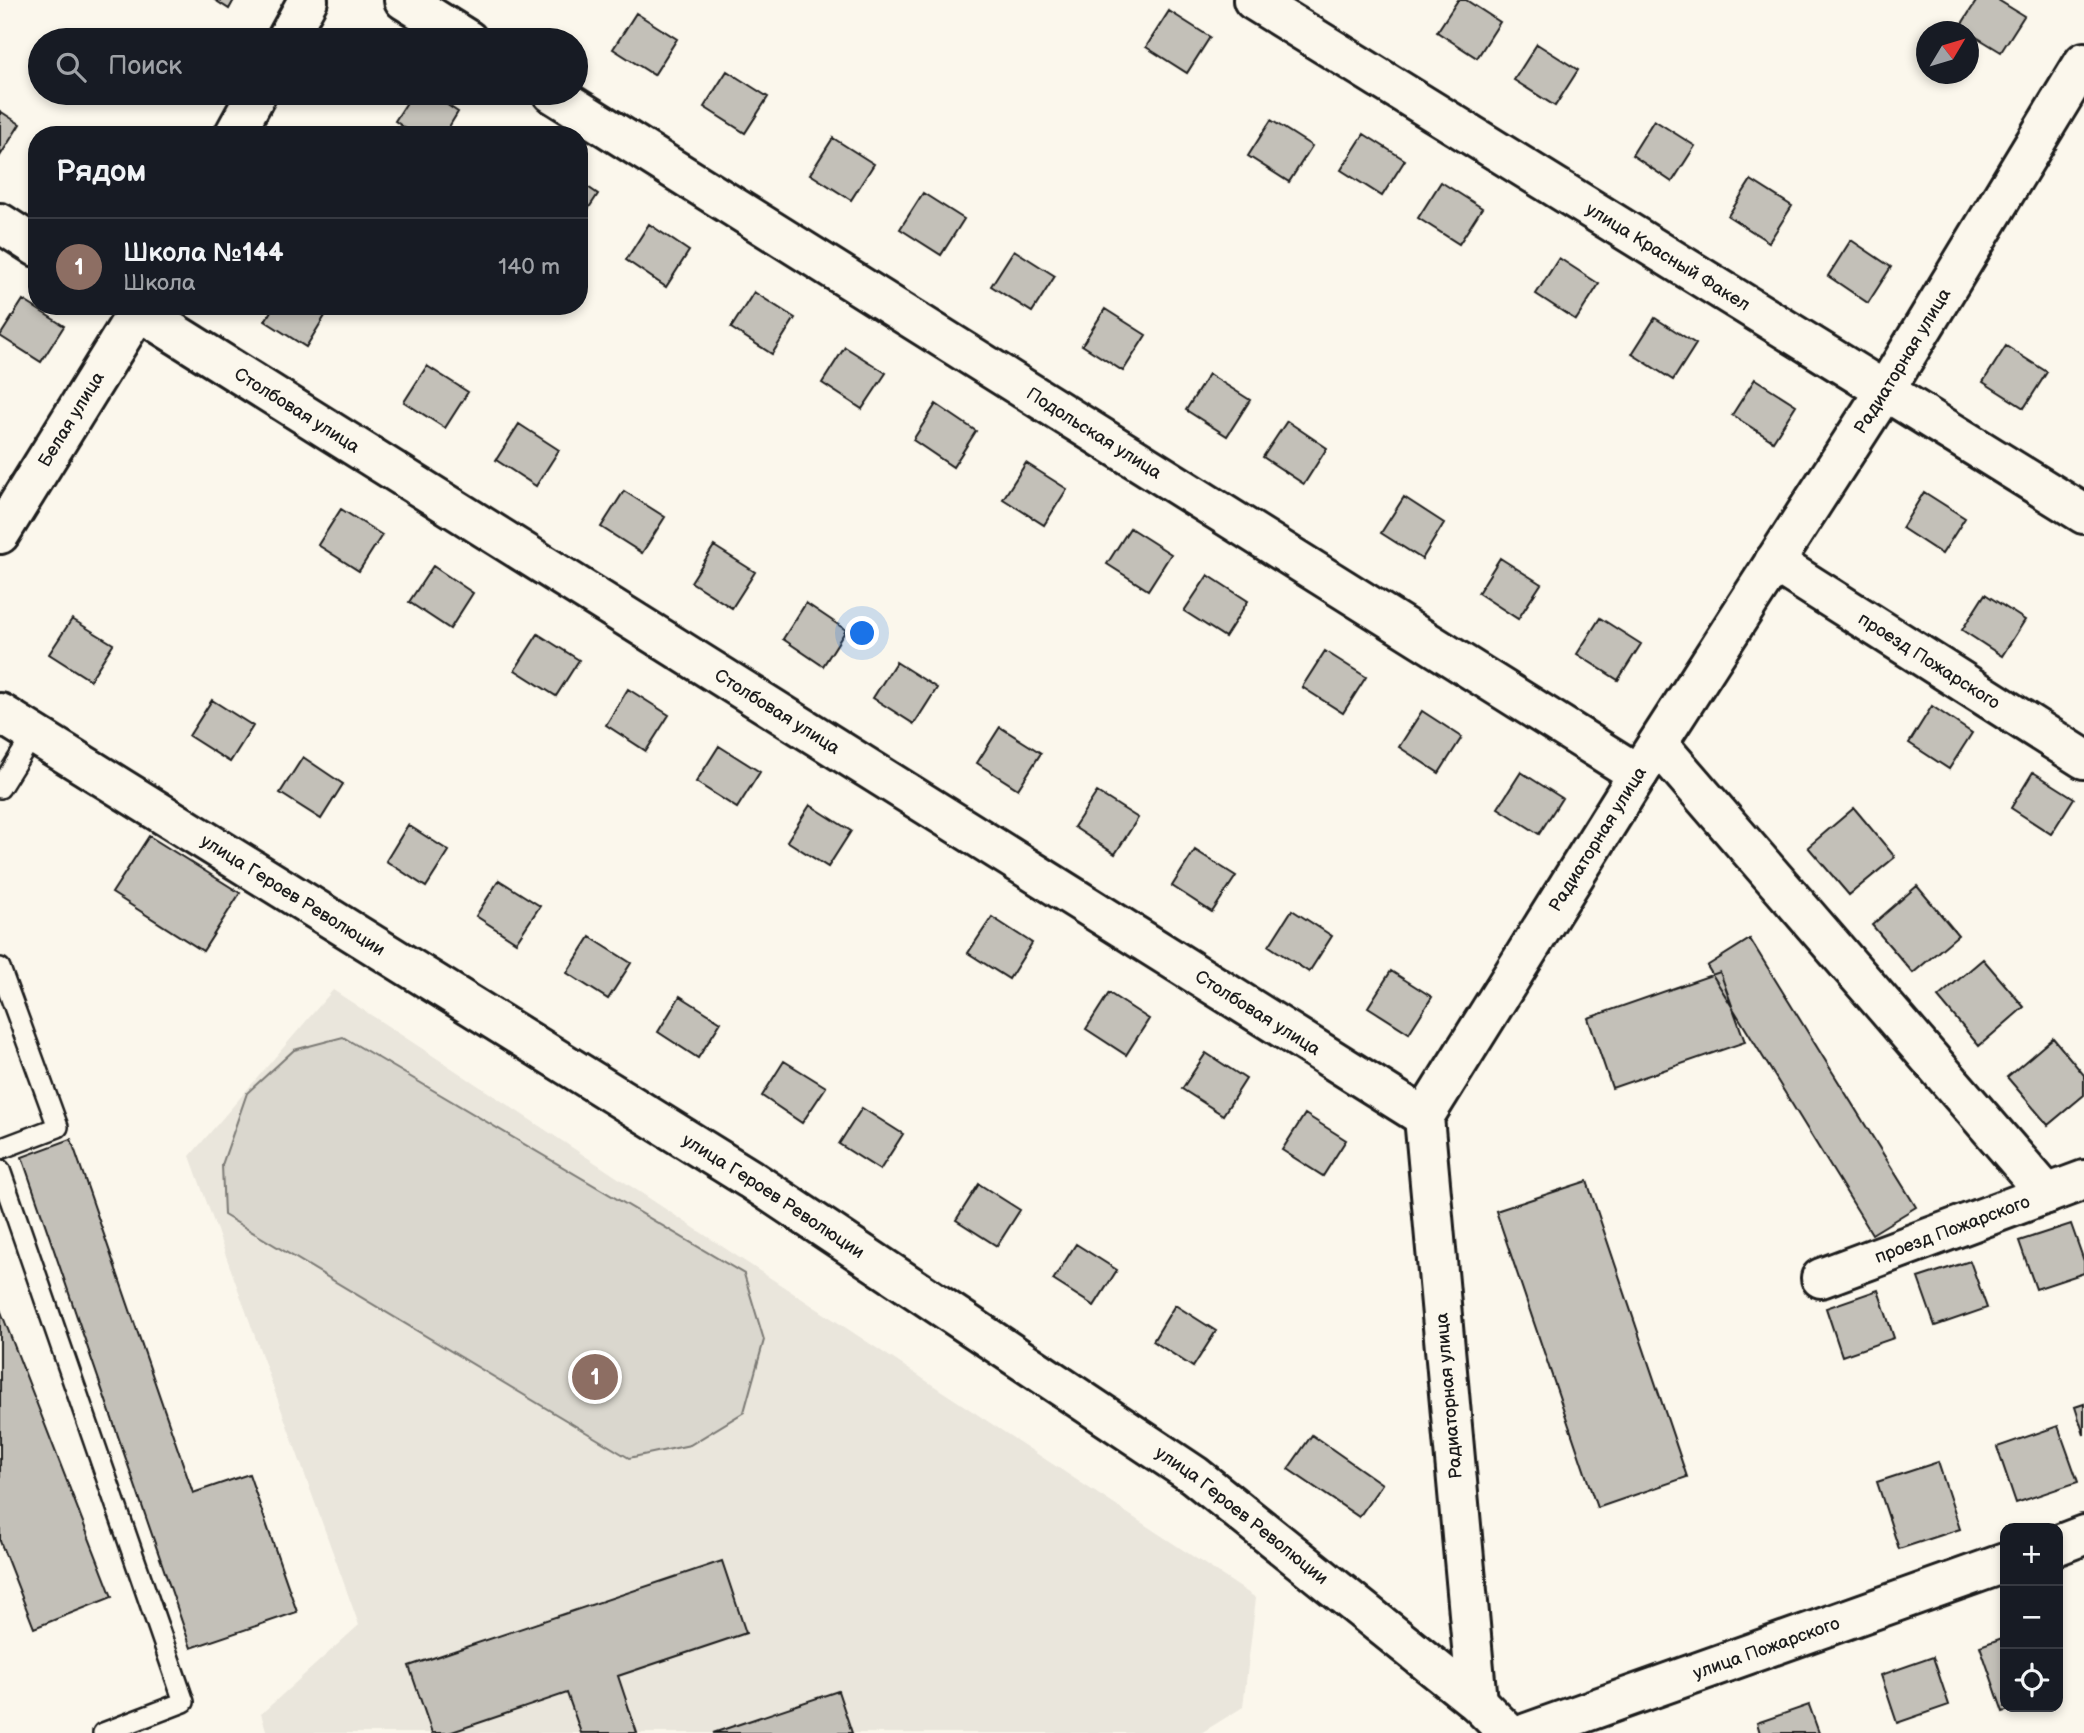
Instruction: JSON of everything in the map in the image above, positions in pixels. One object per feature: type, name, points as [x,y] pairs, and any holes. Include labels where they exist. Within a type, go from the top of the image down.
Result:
[{"type":"street","points":[[293,28],[308,0]]},
{"type":"street","points":[[404,0],[449,28]]},
{"type":"street","name":"улица Красный Факел","points":[[1253,0],[2084,514]]},
{"type":"street","name":"Радиаторная улица","points":[[1477,1702],[1424,1117],[1648,759],[1884,392],[2084,62]]},
{"type":"street","points":[[239,126],[250,105]]},
{"type":"street","name":"Подольская улица","points":[[572,105],[1648,759],[2048,1194]]},
{"type":"street","points":[[0,223],[28,241]]},
{"type":"street","name":"Белая улица","points":[[0,534],[133,315]]},
{"type":"street","name":"Столбовая улица","points":[[148,315],[1424,1117]]},
{"type":"street","name":"проезд Пожарского","points":[[1774,562],[2084,759]]},
{"type":"street","name":"улица Героев Революции","points":[[0,713],[750,1179],[1183,1467],[1477,1702],[1508,1733]]},
{"type":"street","name":"проезд Пожарского","points":[[1821,1278],[2084,1180]]},
{"type":"street","points":[[2063,1543],[2084,1535]]},
{"type":"street","name":"улица Пожарского","points":[[1527,1733],[2000,1565]]},
{"type":"lane","points":[[0,788],[33,735]]},
{"type":"lane","points":[[0,968],[58,1127],[0,1149]]},
{"type":"lane","points":[[0,1170],[184,1702],[103,1733]]},
{"type":"shaded area","points":[[333,990],[1256,1598],[1243,1707],[1201,1733],[267,1733],[261,1714],[359,1625],[190,1156]]},
{"type":"shaded area","points":[[343,1037],[744,1274],[764,1340],[744,1412],[690,1445],[629,1458],[224,1215],[222,1165],[247,1093],[294,1050]]},
{"type":"building","points":[[215,0],[234,0],[229,9]]},
{"type":"building","points":[[1458,0],[1466,0],[1500,22],[1477,58],[1437,32]]},
{"type":"building","points":[[1977,0],[1998,0],[2024,16],[2001,52],[1979,39],[1979,21],[1964,21]]},
{"type":"building","points":[[1169,11],[1210,37],[1187,73],[1146,47]]},
{"type":"building","points":[[636,13],[677,39],[654,75],[613,49]]},
{"type":"building","points":[[1537,44],[1578,70],[1555,106],[1514,80]]},
{"type":"building","points":[[727,71],[768,97],[745,133],[704,107]]},
{"type":"building","points":[[405,105],[447,105],[458,112],[449,126],[402,126],[395,121]]},
{"type":"building","points":[[0,111],[20,124],[0,156]]},
{"type":"building","points":[[1271,120],[1312,146],[1289,182],[1248,156]]},
{"type":"building","points":[[1654,120],[1695,146],[1672,182],[1632,155]]},
{"type":"building","points":[[1364,134],[1405,160],[1382,196],[1341,170]]},
{"type":"building","points":[[833,138],[874,164],[851,200],[810,174]]},
{"type":"building","points":[[1751,180],[1792,206],[1769,242],[1728,216]]},
{"type":"building","points":[[1441,182],[1482,208],[1459,244],[1418,218]]},
{"type":"building","points":[[588,187],[598,194],[588,209]]},
{"type":"building","points":[[923,193],[964,219],[941,255],[900,229]]},
{"type":"building","points":[[649,224],[689,251],[666,287],[626,260]]},
{"type":"building","points":[[1851,240],[1891,267],[1868,303],[1828,276]]},
{"type":"building","points":[[1014,250],[1055,276],[1032,312],[991,286]]},
{"type":"building","points":[[1559,258],[1599,284],[1576,320],[1536,294]]},
{"type":"building","points":[[754,292],[795,318],[772,354],[731,328]]},
{"type":"building","points":[[23,300],[28,303],[28,315],[47,315],[64,326],[41,362],[0,336]]},
{"type":"building","points":[[1105,309],[1146,335],[1123,371],[1082,345]]},
{"type":"building","points":[[269,315],[326,315],[306,347],[265,321]]},
{"type":"building","points":[[1655,318],[1696,344],[1673,380],[1632,354]]},
{"type":"building","points":[[2006,346],[2047,372],[2024,408],[1983,382]]},
{"type":"building","points":[[845,347],[886,373],[862,409],[822,383]]},
{"type":"building","points":[[427,366],[468,392],[445,428],[404,402]]},
{"type":"building","points":[[1209,374],[1250,400],[1227,436],[1186,410]]},
{"type":"building","points":[[1755,379],[1796,405],[1773,441],[1732,415]]},
{"type":"building","points":[[936,404],[976,431],[953,467],[913,440]]},
{"type":"building","points":[[1287,421],[1327,448],[1304,484],[1263,457]]},
{"type":"building","points":[[519,424],[559,450],[536,486],[496,460]]},
{"type":"building","points":[[1026,463],[1067,489],[1044,525],[1003,499]]},
{"type":"building","points":[[624,491],[665,517],[642,553],[601,527]]},
{"type":"building","points":[[1924,492],[1965,518],[1942,554],[1902,528]]},
{"type":"building","points":[[1404,497],[1444,523],[1422,559],[1381,533]]},
{"type":"building","points":[[341,509],[382,535],[359,571],[318,545]]},
{"type":"building","points":[[1130,528],[1171,554],[1148,590],[1107,564]]},
{"type":"building","points":[[714,546],[755,572],[732,608],[691,582]]},
{"type":"building","points":[[1500,558],[1541,584],[1518,619],[1478,593]]},
{"type":"building","points":[[433,566],[473,593],[450,629],[409,602]]},
{"type":"building","points":[[1208,575],[1248,601],[1225,637],[1184,611]]},
{"type":"building","points":[[1985,594],[2025,620],[2002,656],[1962,630]]},
{"type":"building","points":[[806,603],[846,630],[823,666],[783,639]]},
{"type":"building","points":[[1600,618],[1641,644],[1618,680],[1577,654]]},
{"type":"building","points":[[72,619],[113,644],[90,680],[49,654]]},
{"type":"building","points":[[538,634],[579,660],[556,696],[515,670]]},
{"type":"building","points":[[1325,651],[1366,677],[1343,713],[1302,687]]},
{"type":"building","points":[[896,662],[937,688],[914,724],[873,698]]},
{"type":"building","points":[[628,689],[669,715],[646,751],[606,725]]},
{"type":"building","points":[[212,700],[253,726],[230,762],[189,736]]},
{"type":"building","points":[[1932,706],[1972,733],[1949,769],[1909,743]]},
{"type":"building","points":[[1422,711],[1462,737],[1439,773],[1399,747]]},
{"type":"building","points":[[1000,727],[1041,753],[1018,789],[977,763]]},
{"type":"building","points":[[719,746],[760,772],[737,808],[696,782]]},
{"type":"building","points":[[303,757],[343,784],[321,819],[280,793]]},
{"type":"building","points":[[1521,772],[1562,798],[1539,834],[1498,808]]},
{"type":"building","points":[[2033,772],[2074,798],[2051,834],[2011,808]]},
{"type":"building","points":[[1097,792],[1138,818],[1115,854],[1074,827]]},
{"type":"building","points":[[810,805],[851,831],[828,867],[787,841]]},
{"type":"building","points":[[1854,808],[1895,857],[1849,895],[1808,847]]},
{"type":"building","points":[[408,825],[449,851],[426,887],[386,861]]},
{"type":"building","points":[[149,836],[240,893],[203,951],[112,893]]},
{"type":"building","points":[[1195,850],[1236,876],[1212,912],[1172,886]]},
{"type":"building","points":[[499,880],[540,906],[516,942],[476,916]]},
{"type":"building","points":[[1917,886],[1958,935],[1913,973],[1872,925]]},
{"type":"building","points":[[1292,910],[1332,936],[1309,972],[1269,946]]},
{"type":"building","points":[[992,917],[1032,943],[1009,979],[968,953]]},
{"type":"building","points":[[590,937],[631,963],[608,999],[567,973]]},
{"type":"building","points":[[1750,939],[1916,1207],[1872,1234],[1707,966]]},
{"type":"building","points":[[1983,959],[2024,1007],[1979,1046],[1938,997]]},
{"type":"building","points":[[1391,971],[1432,997],[1409,1033],[1368,1007]]},
{"type":"building","points":[[1720,972],[1745,1042],[1612,1088],[1588,1018]]},
{"type":"building","points":[[1109,993],[1149,1019],[1126,1055],[1086,1029]]},
{"type":"building","points":[[680,996],[721,1022],[698,1058],[658,1032]]},
{"type":"building","points":[[2053,1038],[2084,1075],[2084,1095],[2048,1125],[2007,1077]]},
{"type":"building","points":[[1206,1053],[1246,1079],[1223,1115],[1182,1089]]},
{"type":"building","points":[[784,1061],[826,1087],[802,1123],[762,1096]]},
{"type":"building","points":[[862,1108],[903,1134],[880,1170],[839,1144]]},
{"type":"building","points":[[1305,1114],[1346,1140],[1323,1176],[1282,1150]]},
{"type":"building","points":[[71,1139],[193,1493],[249,1474],[297,1612],[191,1648],[22,1157]]},
{"type":"building","points":[[1587,1181],[1687,1477],[1597,1508],[1496,1211]]},
{"type":"building","points":[[979,1184],[1020,1210],[997,1246],[956,1220]]},
{"type":"building","points":[[2071,1224],[2084,1261],[2084,1273],[2036,1289],[2019,1241]]},
{"type":"building","points":[[1076,1244],[1117,1270],[1094,1306],[1053,1280]]},
{"type":"building","points":[[1970,1261],[1987,1308],[1935,1326],[1918,1278]]},
{"type":"building","points":[[1878,1290],[1894,1338],[1842,1356],[1826,1308]]},
{"type":"building","points":[[1175,1305],[1216,1331],[1193,1367],[1153,1341]]},
{"type":"building","points":[[0,1309],[112,1597],[34,1628],[0,1541]]},
{"type":"building","points":[[2084,1404],[2084,1435],[2075,1407]]},
{"type":"building","points":[[2058,1426],[2078,1482],[2016,1503],[1997,1447]]},
{"type":"building","points":[[1312,1435],[1382,1484],[1359,1517],[1288,1469]]},
{"type":"building","points":[[1938,1462],[1960,1529],[1899,1549],[1877,1482]]},
{"type":"building","points":[[722,1561],[746,1633],[618,1676],[637,1733],[581,1733],[567,1693],[449,1733],[432,1733],[409,1666]]},
{"type":"building","points":[[2000,1639],[2000,1703],[1980,1646]]},
{"type":"building","points":[[1933,1657],[1949,1705],[1897,1723],[1881,1675]]},
{"type":"building","points":[[838,1691],[852,1733],[713,1733]]},
{"type":"building","points":[[1809,1705],[1819,1733],[1760,1733],[1757,1723]]},
{"type":"place","name":"Школа №144","points":[[595,1377]]}]
